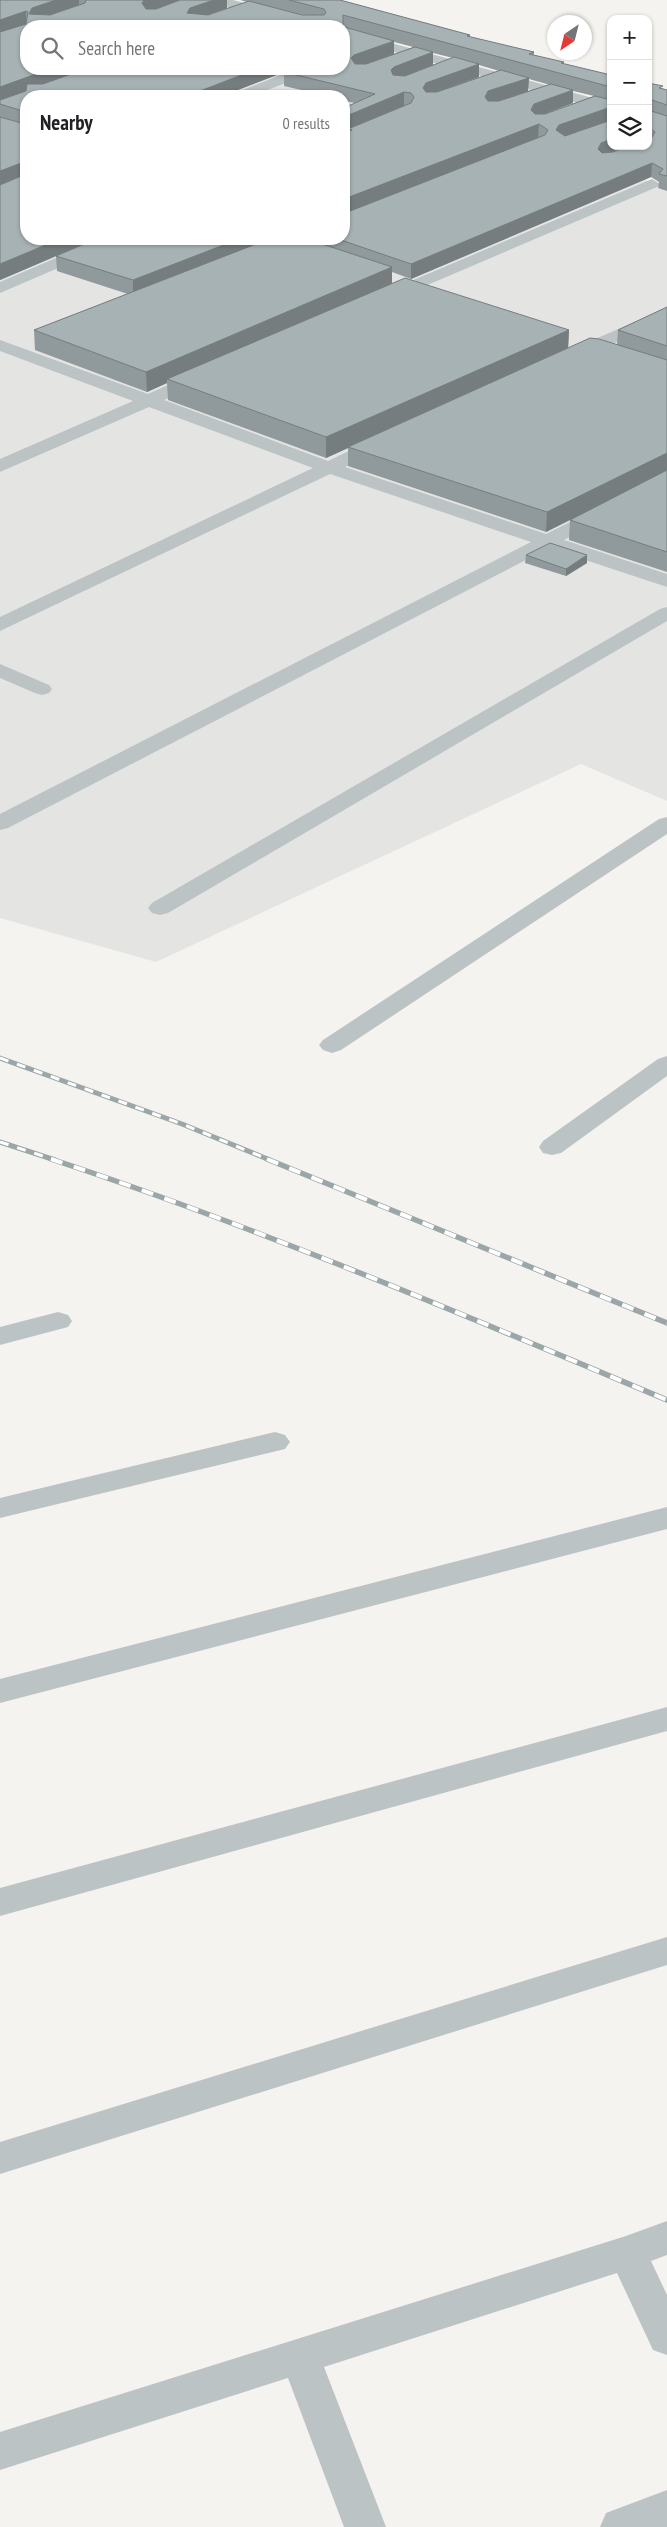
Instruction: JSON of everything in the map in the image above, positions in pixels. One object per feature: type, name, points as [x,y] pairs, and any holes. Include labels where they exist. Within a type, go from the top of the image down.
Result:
[{"type":"street","points":[[218,0],[296,20]]},
{"type":"street","points":[[222,17],[248,8]]},
{"type":"street","points":[[277,20],[285,17]]},
{"type":"street","points":[[350,36],[497,78],[607,107]]},
{"type":"street","points":[[350,49],[370,41]]},
{"type":"street","points":[[387,63],[415,53]]},
{"type":"street","points":[[435,71],[453,64]]},
{"type":"street","points":[[255,90],[293,75]]},
{"type":"street","points":[[478,84],[497,78]]},
{"type":"street","points":[[526,99],[550,91]]},
{"type":"street","points":[[566,113],[593,103]]},
{"type":"street","points":[[367,306],[655,179]]},
{"type":"street","points":[[0,288],[99,245]]},
{"type":"street","points":[[386,277],[431,292]]},
{"type":"street","points":[[556,363],[667,313]]},
{"type":"street","points":[[572,340],[616,355]]},
{"type":"street","points":[[7,348],[32,343]]},
{"type":"street","points":[[7,348],[327,467],[547,539],[667,581]]},
{"type":"street","points":[[0,466],[221,368]]},
{"type":"street","points":[[0,625],[397,435]]},
{"type":"street","points":[[0,823],[547,539],[667,479]]},
{"type":"street","points":[[160,908],[667,613]]},
{"type":"street","points":[[0,670],[42,689]]},
{"type":"street","points":[[332,1045],[667,824]]},
{"type":"street","points":[[552,1147],[667,1064]]},
{"type":"street","points":[[0,1336],[58,1321]]},
{"type":"street","points":[[0,1508],[275,1442]]},
{"type":"street","points":[[0,1691],[667,1518]]},
{"type":"street","points":[[0,1902],[667,1719]]},
{"type":"street","points":[[0,2158],[667,1951]]},
{"type":"street","points":[[0,2451],[300,2357],[667,2238]]},
{"type":"street","points":[[627,2252],[667,2337]]},
{"type":"street","points":[[300,2357],[365,2527]]},
{"type":"street","points":[[621,2527],[667,2510]]},
{"type":"shaded area","points":[[0,0],[20,20],[20,75],[350,74],[617,168],[667,189],[667,801],[581,764],[156,962],[0,918]]},
{"type":"building","points":[[0,0],[56,0],[32,8],[29,14],[50,15],[85,3],[86,0],[144,0],[142,3],[146,9],[156,9],[180,0],[214,0],[190,8],[187,13],[208,15],[249,1],[302,15],[324,15],[326,13],[324,9],[289,0],[340,0],[470,35],[467,36],[534,52],[529,54],[547,58],[547,60],[564,62],[561,63],[607,74],[607,86],[343,15],[343,20],[27,20],[28,12],[26,11],[0,20]]},
{"type":"building","points":[[20,26],[20,75],[33,75],[0,87],[0,32]]},
{"type":"building","points":[[350,29],[394,41],[354,55],[351,58],[355,64],[366,64],[415,47],[433,52],[394,67],[391,70],[393,75],[405,76],[454,57],[479,64],[426,83],[423,88],[426,92],[437,92],[501,70],[529,78],[488,91],[485,97],[488,101],[499,101],[551,84],[573,90],[534,104],[531,110],[535,114],[545,114],[595,96],[607,99],[607,108],[559,125],[556,130],[565,136],[607,121],[607,141],[601,143],[598,149],[602,153],[618,150],[652,150],[652,137],[655,132],[652,130],[652,111],[667,116],[667,176],[659,174],[663,169],[652,163],[411,264],[350,243],[350,211],[545,135],[548,130],[539,124],[350,197],[350,131],[352,130],[350,128],[411,103],[414,97],[411,93],[404,92],[350,114],[350,105],[375,94],[296,75],[350,75]]},
{"type":"building","points":[[68,75],[241,75],[203,90],[26,90],[27,84],[43,84]]},
{"type":"building","points":[[652,84],[663,86],[659,88],[667,90],[667,105],[652,100]]},
{"type":"building","points":[[20,93],[20,110],[0,104],[0,100]]},
{"type":"building","points":[[0,117],[20,123],[20,164],[0,171]]},
{"type":"building","points":[[20,177],[20,245],[46,245],[0,264],[0,185]]},
{"type":"building","points":[[82,245],[223,245],[133,280],[56,256]]},
{"type":"building","points":[[254,245],[325,245],[392,267],[146,372],[34,330]]},
{"type":"building","points":[[405,278],[569,330],[326,437],[167,379]]},
{"type":"building","points":[[667,307],[667,346],[618,330]]},
{"type":"building","points":[[590,338],[599,339],[667,360],[667,453],[547,512],[348,447]]},
{"type":"building","points":[[667,470],[667,552],[570,520]]},
{"type":"building","points":[[550,543],[587,555],[566,569],[526,555]]},
{"type":"railway","points":[[0,1058],[182,1124],[270,1160]]},
{"type":"railway","points":[[0,1142],[55,1160]]},
{"type":"railway","points":[[51,1159],[284,1243],[667,1400]]},
{"type":"railway","points":[[267,1159],[667,1323]]}]
